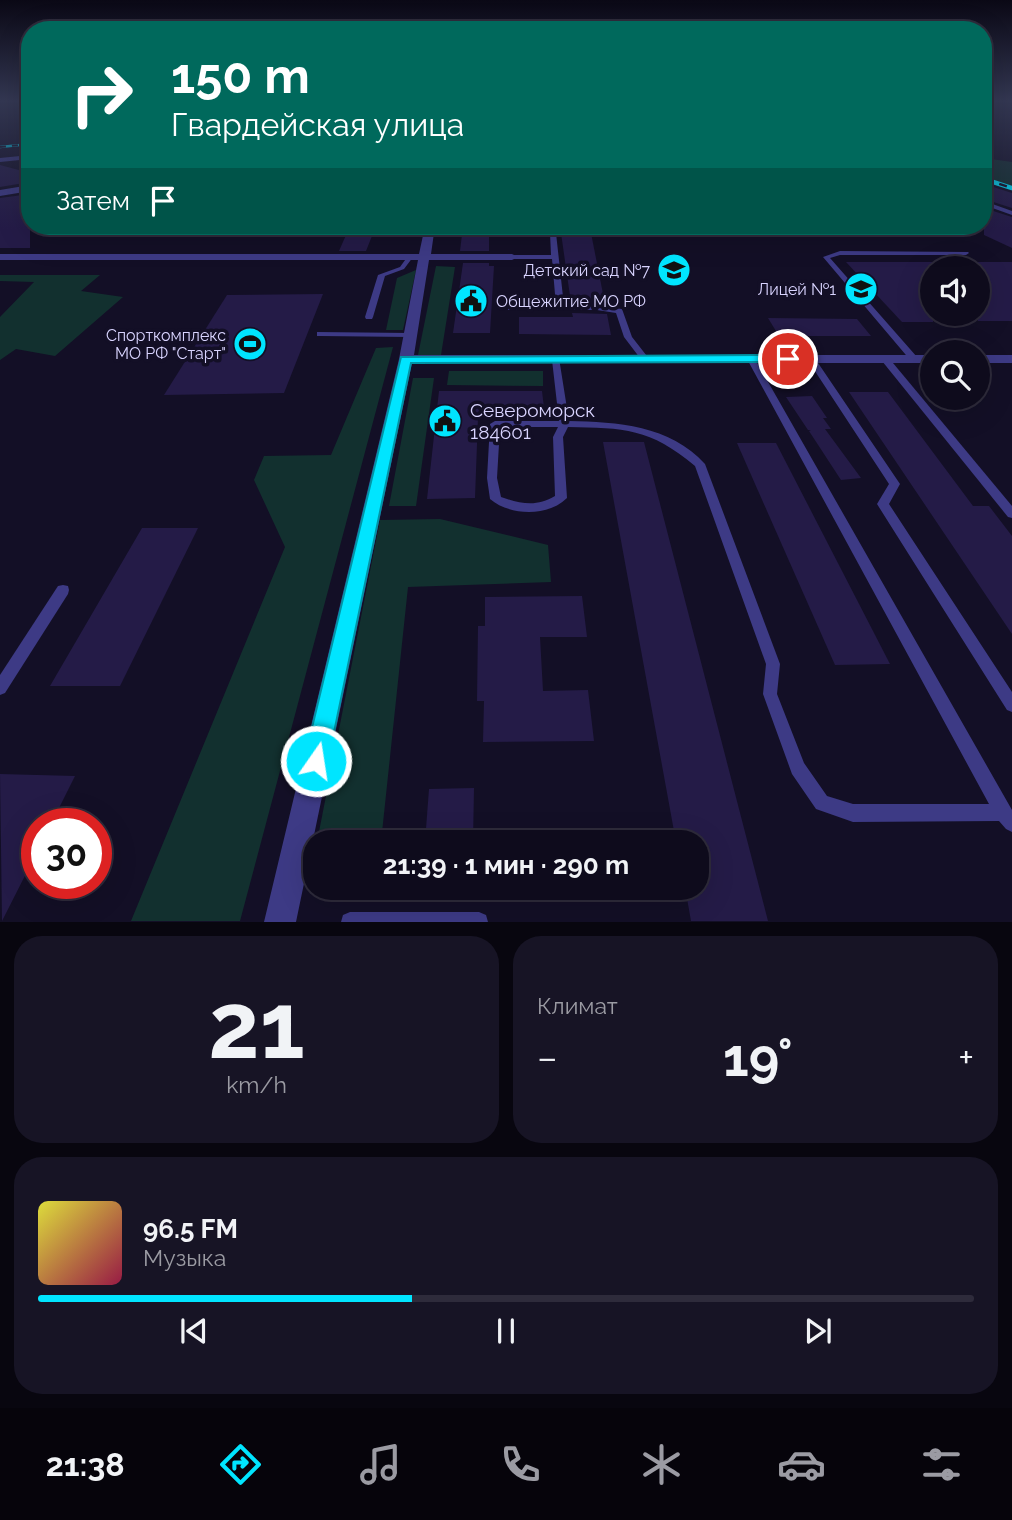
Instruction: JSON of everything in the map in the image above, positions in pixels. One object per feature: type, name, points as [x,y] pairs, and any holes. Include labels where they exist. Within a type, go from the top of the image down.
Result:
[{"type":"street","points":[[0,160],[21,158]]},
{"type":"street","points":[[0,193],[21,190]]},
{"type":"street","points":[[281,922],[406,359],[428,235]]},
{"type":"street","points":[[0,257],[512,257]]},
{"type":"street","points":[[406,359],[920,359]]},
{"type":"street","points":[[990,359],[1012,359]]},
{"type":"lane","points":[[992,205],[1012,213]]},
{"type":"lane","points":[[550,235],[560,308]]},
{"type":"lane","points":[[914,359],[826,257],[839,253],[966,253]]},
{"type":"lane","points":[[369,317],[382,275],[402,268],[410,257]]},
{"type":"lane","points":[[512,257],[555,257]]},
{"type":"lane","points":[[511,308],[619,311],[628,337],[646,360]]},
{"type":"lane","points":[[320,334],[410,335]]},
{"type":"lane","points":[[751,359],[1007,818]]},
{"type":"lane","points":[[811,359],[895,484],[883,504],[1012,705]]},
{"type":"lane","points":[[885,359],[1012,514]]},
{"type":"lane","points":[[556,360],[564,424],[558,437],[561,498],[548,507],[530,510],[496,499],[492,478],[495,424],[564,424],[631,426],[682,448],[700,464],[773,664],[770,695],[798,768],[822,803],[853,813],[1007,818]]},
{"type":"lane","points":[[0,688],[64,590]]},
{"type":"lane","points":[[350,922],[479,922]]},
{"type":"green space","points":[[992,159],[1012,162],[1012,186],[992,180]]},
{"type":"green space","points":[[436,266],[455,267],[441,355],[418,355]]},
{"type":"green space","points":[[416,270],[403,330],[386,330],[397,278]]},
{"type":"green space","points":[[0,275],[100,275],[81,291],[123,297],[55,356],[16,349],[0,360],[0,317],[34,282],[0,281]]},
{"type":"green space","points":[[393,347],[240,921],[131,921],[285,547],[254,480],[264,456],[331,455],[376,348]]},
{"type":"green space","points":[[449,371],[543,371],[543,386],[447,385]]},
{"type":"green space","points":[[413,378],[434,378],[416,506],[389,506]]},
{"type":"green space","points":[[440,519],[548,545],[551,582],[408,587],[382,830],[319,830],[380,520]]},
{"type":"building","points":[[0,165],[21,171],[21,184],[0,187]]},
{"type":"building","points":[[992,187],[1012,193],[1012,208],[992,202]]},
{"type":"building","points":[[21,195],[21,235],[30,235],[30,248],[0,248],[0,198]]},
{"type":"building","points":[[992,211],[1012,217],[1012,248],[984,235],[992,235]]},
{"type":"building","points":[[346,235],[372,235],[366,251],[339,251]]},
{"type":"building","points":[[462,235],[489,235],[489,251],[460,251]]},
{"type":"building","points":[[561,235],[591,235],[605,304],[571,303]]},
{"type":"building","points":[[846,262],[920,262],[920,322],[902,322]]},
{"type":"building","points":[[990,262],[1012,262],[1012,321],[990,321]]},
{"type":"building","points":[[463,263],[489,263],[489,266],[494,266],[490,333],[453,333]]},
{"type":"building","name":"Спорткомплекс МО РФ \"Старт\"","points":[[323,294],[284,393],[164,395],[227,295]]},
{"type":"building","points":[[572,313],[607,314],[611,335],[519,334],[519,317],[573,317]]},
{"type":"building","points":[[768,318],[857,319],[871,336],[779,336]]},
{"type":"building","points":[[439,391],[542,391],[545,416],[478,417],[475,498],[427,499]]},
{"type":"building","points":[[849,392],[888,392],[973,506],[989,506],[1012,536],[1012,634]]},
{"type":"building","points":[[812,396],[831,429],[825,429],[861,478],[841,480],[809,431],[811,430],[808,430],[786,397]]},
{"type":"building","points":[[603,442],[644,442],[768,921],[691,921],[687,900],[709,900],[709,830],[674,830]]},
{"type":"building","points":[[737,443],[776,443],[890,664],[835,665]]},
{"type":"building","points":[[142,528],[198,528],[120,686],[50,686]]},
{"type":"building","points":[[582,596],[587,637],[540,637],[543,691],[588,690],[594,741],[483,742],[484,701],[477,701],[478,626],[485,626],[485,597]]},
{"type":"building","points":[[0,774],[75,776],[59,808],[21,808],[21,884],[2,921]]},
{"type":"building","points":[[474,788],[473,830],[426,830],[429,789]]},
{"type":"railway","points":[[0,147],[21,145]]},
{"type":"railway","points":[[992,182],[1012,188]]},
{"type":"place","name":"Детский сад №7","points":[[674,270]]},
{"type":"place","name":"Лицей №1","points":[[861,289]]},
{"type":"place","name":"Общежитие МО РФ","points":[[471,301]]},
{"type":"place","name":"Спорткомплекс МО РФ \"Старт\"","points":[[250,344]]},
{"type":"place","name":"Североморск 184601","points":[[445,421]]},
{"type":"route","points":[[316,761],[406,359],[788,359]]}]
